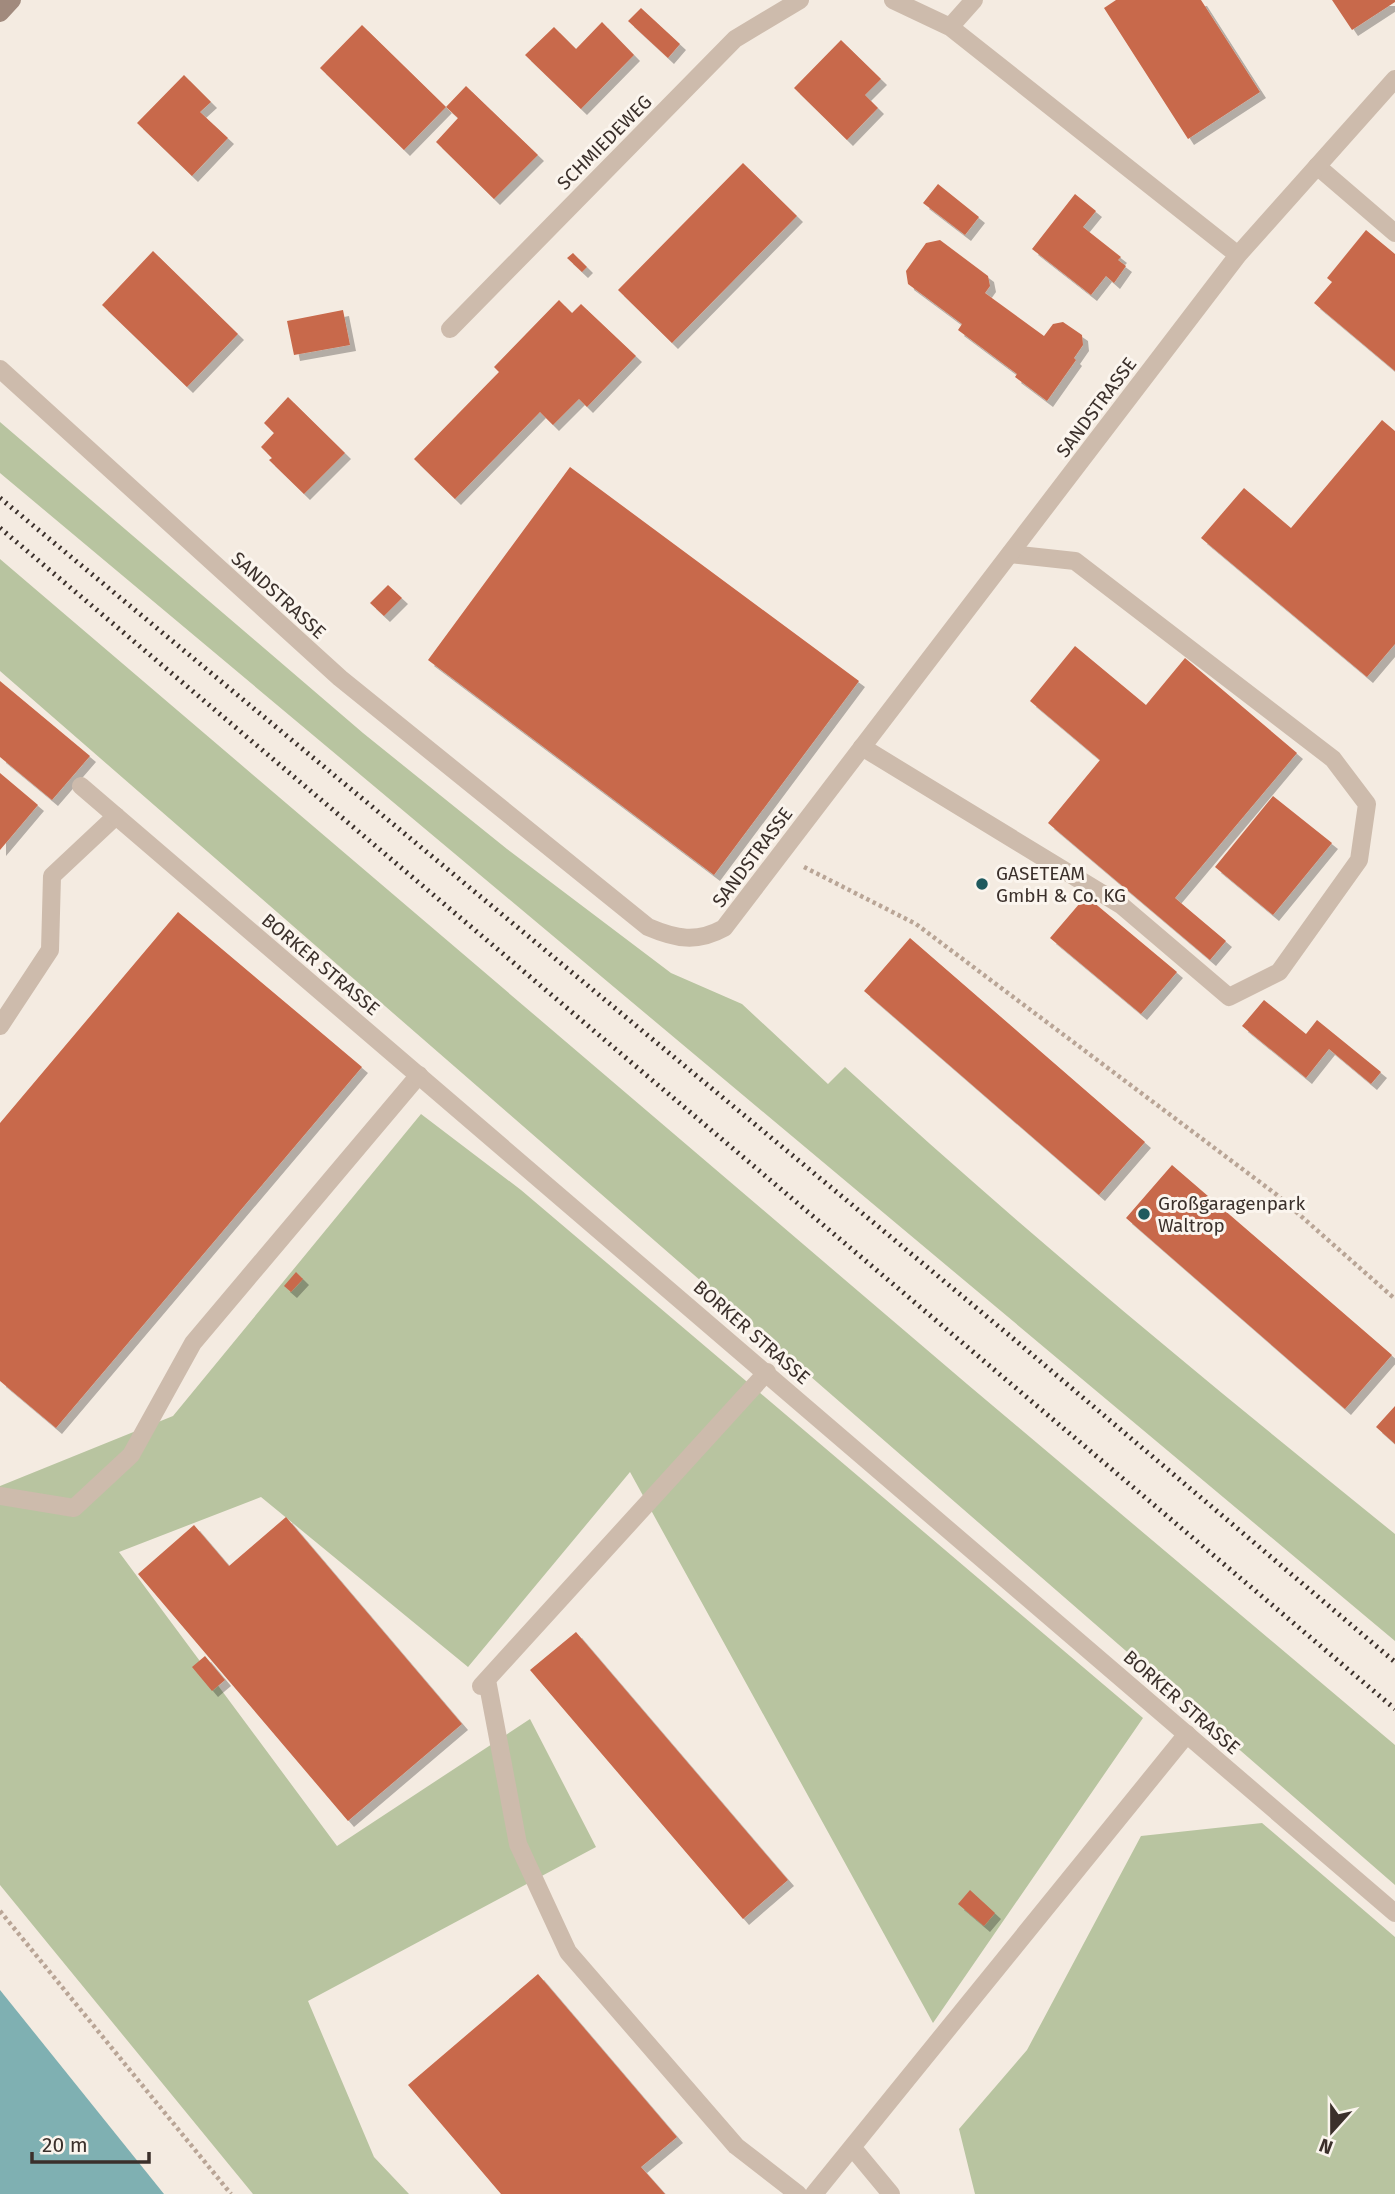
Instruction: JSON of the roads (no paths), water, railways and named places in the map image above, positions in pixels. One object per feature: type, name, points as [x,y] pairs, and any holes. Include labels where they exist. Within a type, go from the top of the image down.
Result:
[{"type":"main road","points":[[0,13],[12,0]]},
{"type":"street","name":"SCHMIEDEWEG","points":[[450,329],[735,39],[800,0]]},
{"type":"street","points":[[893,0],[950,27],[1238,256]]},
{"type":"street","points":[[950,27],[974,0]]},
{"type":"street","name":"SANDSTRASSE","points":[[0,369],[340,678],[648,927],[677,939],[708,937],[724,928],[1238,256],[1395,79]]},
{"type":"street","points":[[1317,166],[1395,233]]},
{"type":"street","points":[[862,747],[1121,905],[1229,997],[1279,972],[1359,860],[1367,804],[1333,760],[1075,561],[1010,554]]},
{"type":"street","name":"BORKER STRASSE","points":[[81,786],[1395,1913]]},
{"type":"street","points":[[0,1026],[50,950],[52,876],[116,817]]},
{"type":"street","points":[[0,1496],[74,1508],[131,1455],[193,1343],[418,1075]]},
{"type":"street","points":[[767,1372],[484,1683],[518,1844],[568,1952],[736,2146],[798,2194]]},
{"type":"street","points":[[814,2194],[1187,1734]]},
{"type":"street","points":[[852,2147],[891,2194]]},
{"type":"water","points":[[0,1990],[164,2194],[0,2194]]},
{"type":"railway","points":[[0,498],[1009,1335],[1395,1662]]},
{"type":"railway","points":[[0,528],[1395,1709]]},
{"type":"place","name":"GASETEAM GmbH & Co. KG","points":[[982,884]]},
{"type":"place","name":"Großgaragenpark Waltrop","points":[[1144,1214]]}]
